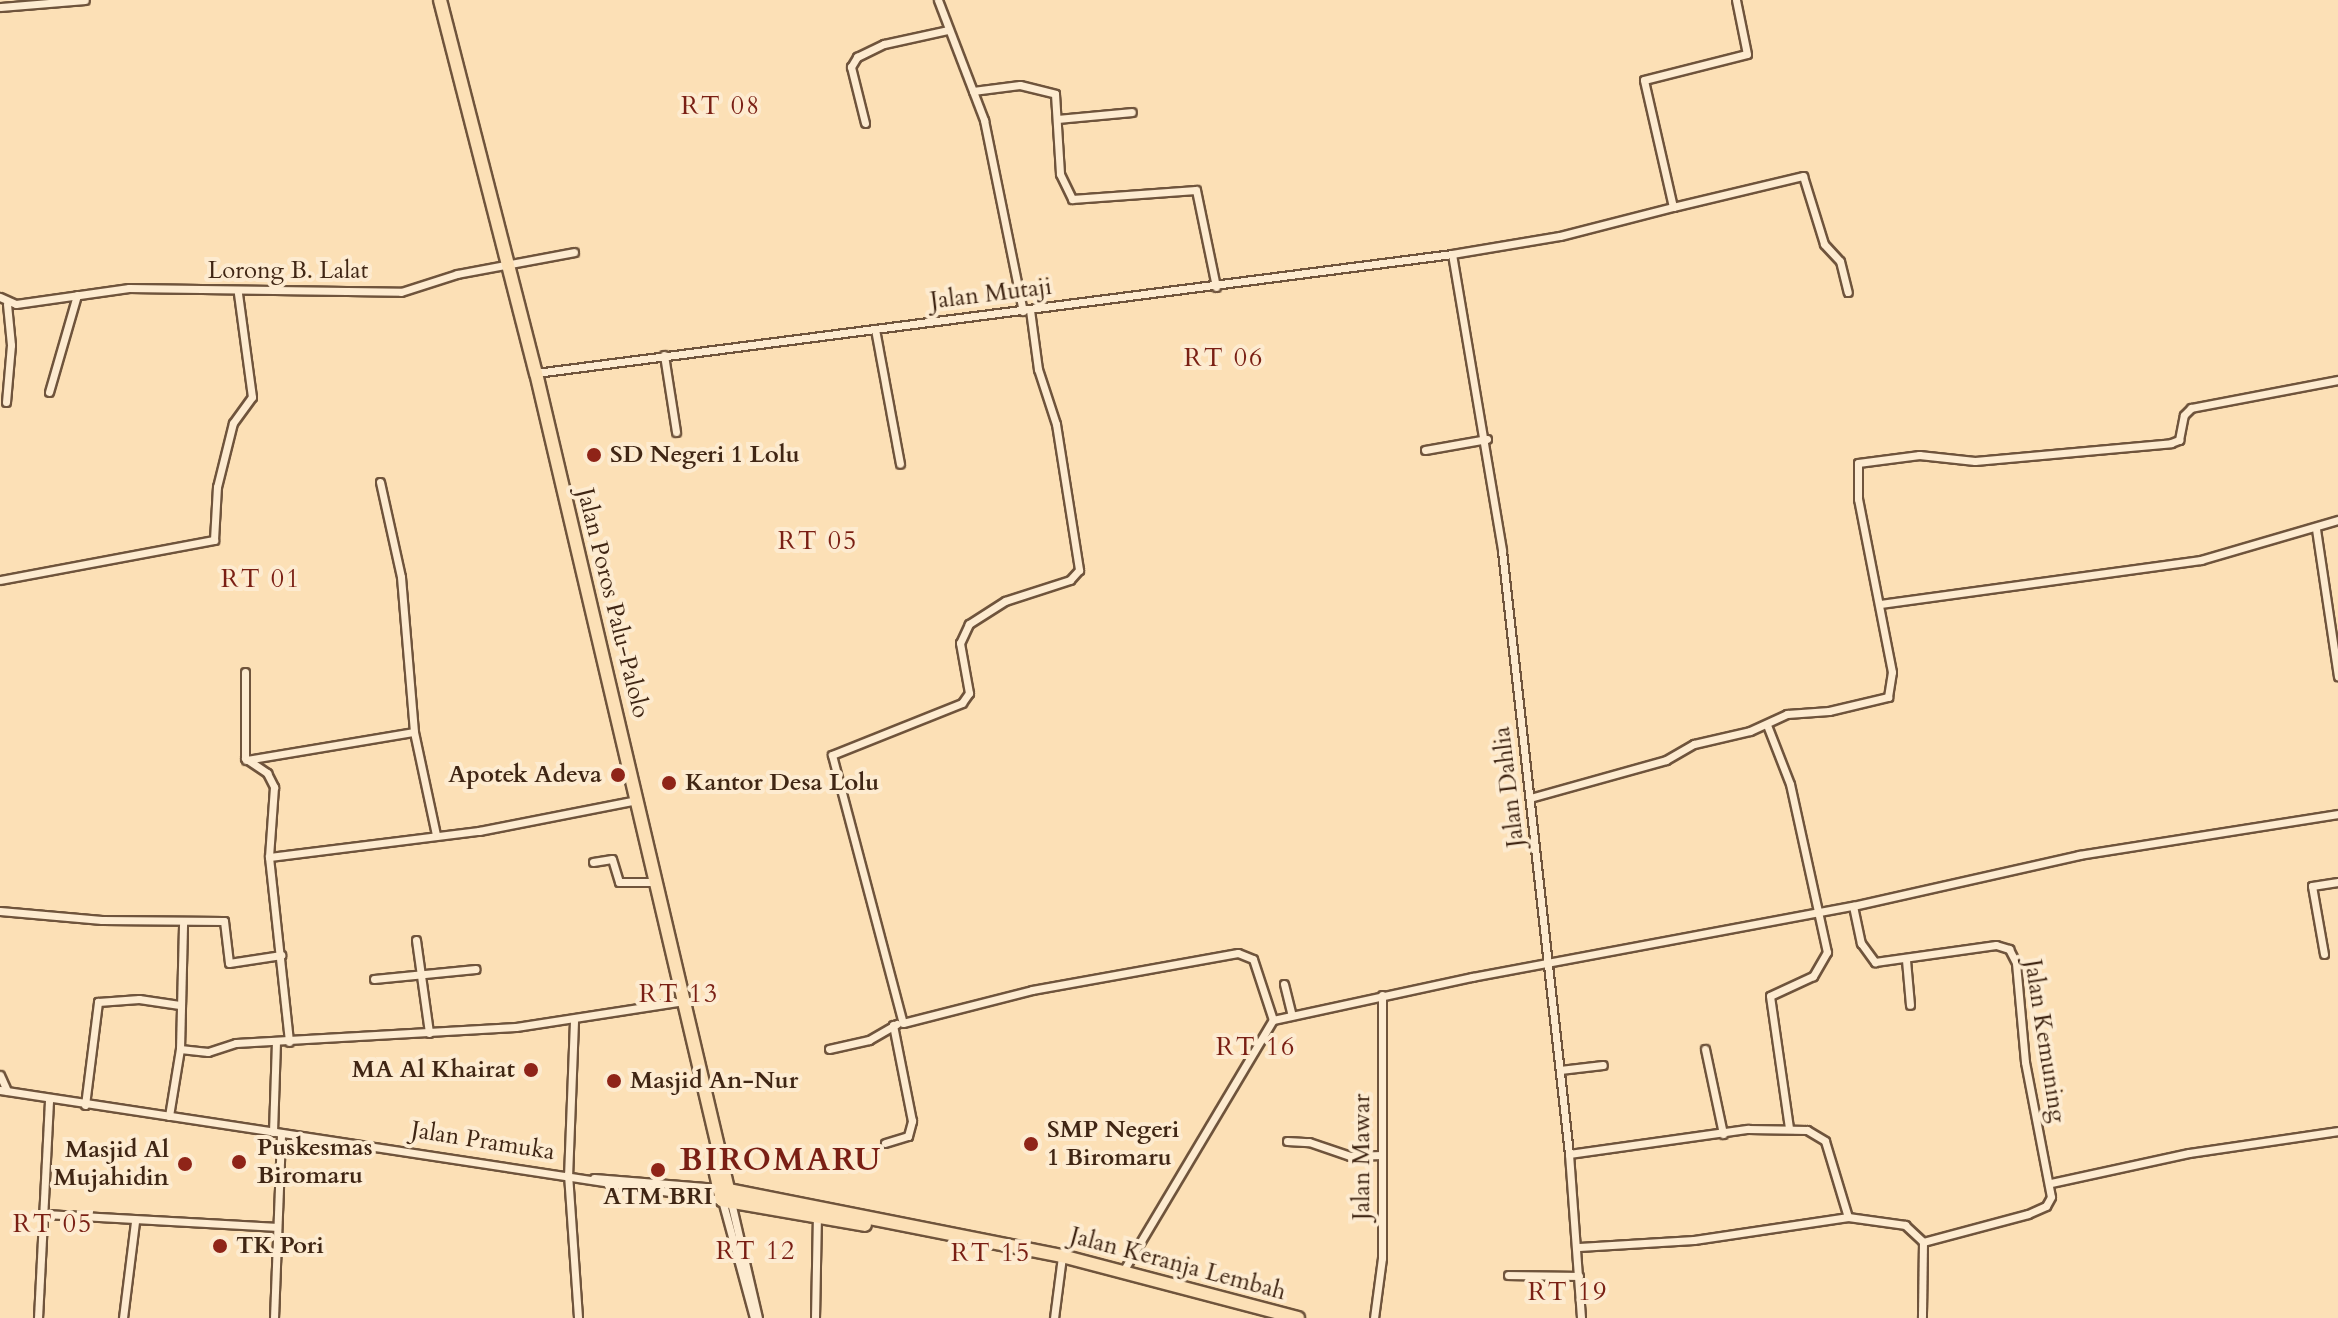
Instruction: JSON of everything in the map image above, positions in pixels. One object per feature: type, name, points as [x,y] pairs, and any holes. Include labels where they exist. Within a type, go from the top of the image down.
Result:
[{"type":"main road","name":"Jalan Poros Palu-Palolo","points":[[440,0],[536,373],[702,1077],[725,1195]]},
{"type":"main road","name":"Jalan Keranja Lembah","points":[[725,1195],[1062,1256],[1298,1318]]},
{"type":"main road","points":[[725,1195],[817,1218],[887,1225]]},
{"type":"street","points":[[0,7],[85,0]]},
{"type":"street","points":[[903,1023],[851,830],[834,752],[939,715],[966,700],[961,634],[985,611],[1076,576],[1080,562],[1073,518],[984,120],[938,0]]},
{"type":"street","points":[[1673,207],[1644,80],[1747,54],[1736,0]]},
{"type":"street","points":[[865,123],[851,67],[857,57],[884,44],[948,30]]},
{"type":"street","points":[[973,91],[1012,85],[1045,89],[1058,100],[1060,174],[1072,199],[1197,191],[1216,287]]},
{"type":"street","points":[[1058,119],[1132,112]]},
{"type":"street","name":"Jalan Mutaji","points":[[536,373],[1452,254],[1560,236],[1803,176],[1824,244],[1834,252],[1848,292]]},
{"type":"street","name":"Lorong B. Lalat","points":[[7,304],[129,288],[238,293],[401,292],[457,274],[509,267],[574,252]]},
{"type":"street","name":"Jalan Dahlia","points":[[1452,254],[1487,439],[1549,965],[1579,1247],[1581,1318]]},
{"type":"street","points":[[0,580],[214,540],[217,487],[233,423],[252,397],[238,293]]},
{"type":"street","points":[[49,392],[77,295]]},
{"type":"street","points":[[0,297],[7,304],[11,345],[6,402]]},
{"type":"street","points":[[875,329],[900,464]]},
{"type":"street","points":[[664,355],[676,432]]},
{"type":"street","points":[[1530,798],[1767,725],[1787,714],[1829,711],[1888,697],[1893,682],[1858,499],[1858,463],[1919,455],[1975,461],[2171,443],[2179,440],[2191,408],[2338,380]]},
{"type":"street","points":[[1425,450],[1487,439]]},
{"type":"street","points":[[380,482],[401,577],[414,732],[436,835]]},
{"type":"street","points":[[1880,604],[2201,560],[2316,529],[2338,520]]},
{"type":"street","points":[[2316,529],[2338,676]]},
{"type":"street","points":[[245,672],[246,760]]},
{"type":"street","points":[[1767,725],[1790,784],[1825,961],[1813,976],[1770,996],[1789,1128]]},
{"type":"street","points":[[246,760],[414,732]]},
{"type":"street","points":[[246,760],[267,773],[274,787],[269,857],[289,1042]]},
{"type":"street","points":[[269,857],[436,835],[637,800]]},
{"type":"street","points":[[1122,1273],[1273,1020],[1382,995],[1853,906],[2079,855],[2338,814]]},
{"type":"street","points":[[593,862],[612,859],[619,882],[656,882]]},
{"type":"street","points":[[2324,954],[2312,886],[2338,882]]},
{"type":"street","name":"Jalan Kemuning","points":[[1853,906],[1871,960],[1906,960],[1996,945],[2013,954],[2025,1062],[2051,1183]]},
{"type":"street","points":[[0,911],[183,923],[224,921],[231,964],[281,955]]},
{"type":"street","points":[[169,1116],[180,1049],[183,923]]},
{"type":"street","points":[[416,940],[429,1033]]},
{"type":"street","points":[[829,1049],[869,1040],[893,1025],[1032,990],[1238,953],[1253,959],[1273,1020]]},
{"type":"street","points":[[1906,960],[1910,1005]]},
{"type":"street","points":[[374,979],[476,969]]},
{"type":"street","points":[[1284,984],[1292,1015]]},
{"type":"street","name":"Jalan Mawar","points":[[1374,1318],[1382,1258],[1382,995]]},
{"type":"street","points":[[85,1105],[98,1002],[146,999],[180,1005]]},
{"type":"street","points":[[180,1049],[208,1052],[236,1043],[276,1043],[574,1021],[684,1001]]},
{"type":"street","points":[[574,1021],[568,1174],[578,1318]]},
{"type":"street","points":[[885,1143],[908,1136],[912,1121],[893,1025]]},
{"type":"street","points":[[274,1318],[276,1043]]},
{"type":"street","points":[[1705,1049],[1723,1134]]},
{"type":"street","points":[[1560,1070],[1603,1065]]},
{"type":"street","points":[[0,1075],[3,1090]]},
{"type":"street","name":"Jalan Pramuka","points":[[3,1090],[85,1105],[568,1174],[607,1185],[725,1195]]},
{"type":"street","points":[[38,1318],[49,1098]]},
{"type":"street","points":[[1569,1154],[1789,1128],[1814,1133],[1825,1141],[1848,1217]]},
{"type":"street","points":[[1923,1242],[2041,1209],[2050,1201],[2051,1183],[2189,1153],[2338,1131]]},
{"type":"street","points":[[1287,1141],[1309,1142],[1350,1156],[1382,1155]]},
{"type":"street","points":[[588,1178],[725,1195],[756,1318]]},
{"type":"street","points":[[44,1214],[275,1227]]},
{"type":"street","points":[[1579,1247],[1694,1240],[1848,1217],[1905,1225],[1923,1242],[1922,1318]]},
{"type":"street","points":[[815,1318],[817,1218]]},
{"type":"street","points":[[123,1318],[135,1221]]},
{"type":"street","points":[[1054,1318],[1062,1256]]},
{"type":"street","points":[[1508,1275],[1579,1276]]},
{"type":"place","name":"SD Negeri 1 Lolu","points":[[594,455]]},
{"type":"place","name":"Apotek Adeva","points":[[618,775]]},
{"type":"place","name":"Kantor Desa Lolu","points":[[669,783]]},
{"type":"place","name":"MA Al Khairat","points":[[531,1070]]},
{"type":"place","name":"Masjid An-Nur","points":[[614,1081]]},
{"type":"place","name":"SMP Negeri 1 Biromaru","points":[[1031,1144]]},
{"type":"place","name":"Puskesmas Biromaru","points":[[239,1162]]},
{"type":"place","name":"Masjid Al Mujahidin","points":[[185,1164]]},
{"type":"place","name":"ATM BRI","points":[[658,1170]]},
{"type":"place","name":"TK Pori","points":[[220,1246]]},
{"type":"district","name":"RT 08","points":[[721,106]]},
{"type":"district","name":"RT 06","points":[[1224,358]]},
{"type":"district","name":"RT 05","points":[[818,541]]},
{"type":"district","name":"RT 01","points":[[261,579]]},
{"type":"district","name":"RT 13","points":[[679,994]]},
{"type":"district","name":"RT 16","points":[[1256,1047]]},
{"type":"district","name":"BIROMARU","points":[[781,1160]]},
{"type":"district","name":"RT 05","points":[[53,1224]]},
{"type":"district","name":"RT 12","points":[[756,1251]]},
{"type":"district","name":"RT 15","points":[[991,1253]]},
{"type":"district","name":"RT 19","points":[[1568,1292]]}]
